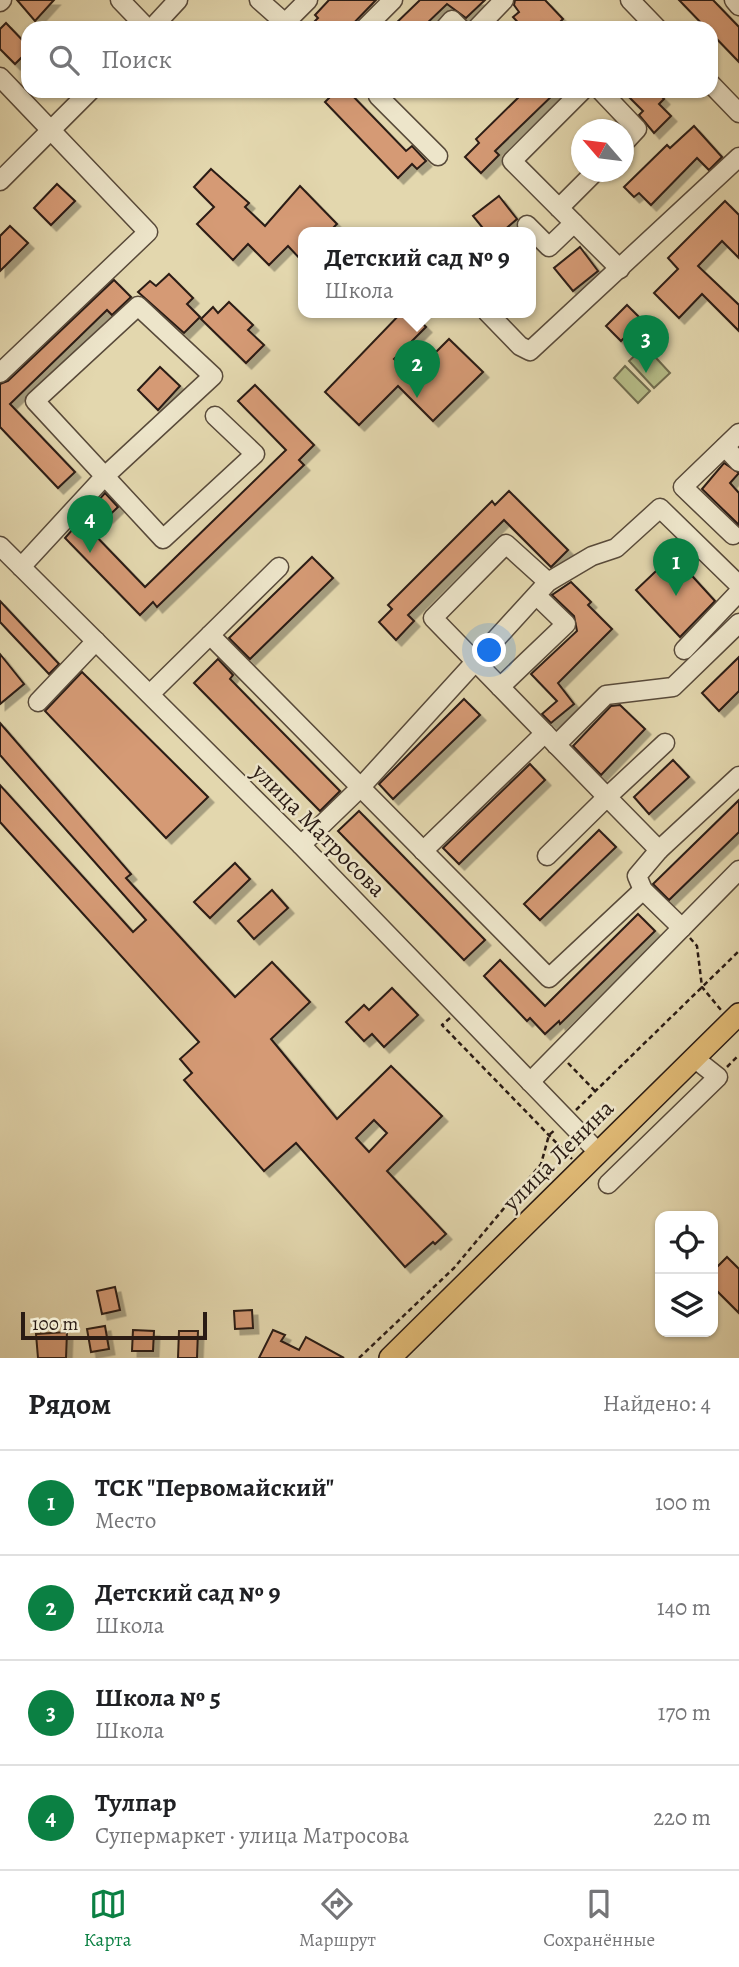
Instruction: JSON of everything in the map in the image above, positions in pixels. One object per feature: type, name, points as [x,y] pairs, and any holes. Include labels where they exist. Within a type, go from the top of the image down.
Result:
[{"type":"main road","name":"улица Ленина","points":[[390,1358],[694,1058],[731,1013]]},
{"type":"street","points":[[120,0],[142,21]]},
{"type":"street","points":[[156,21],[178,0]]},
{"type":"street","points":[[259,0],[283,21]]},
{"type":"street","points":[[287,21],[308,0]]},
{"type":"street","points":[[373,21],[393,0]]},
{"type":"street","points":[[484,21],[504,0]]},
{"type":"street","points":[[630,0],[650,21]]},
{"type":"street","points":[[734,0],[739,6]]},
{"type":"street","points":[[0,77],[148,232],[0,373]]},
{"type":"street","points":[[718,90],[738,109]]},
{"type":"street","points":[[0,181],[83,98]]},
{"type":"street","points":[[381,98],[438,156]]},
{"type":"street","points":[[575,98],[512,160],[620,269]]},
{"type":"street","points":[[608,98],[628,119]]},
{"type":"street","points":[[493,318],[520,346],[530,351],[739,157]]},
{"type":"street","points":[[559,208],[585,182]]},
{"type":"street","points":[[536,234],[550,247],[574,223]]},
{"type":"street","points":[[20,567],[104,477],[213,376],[138,306],[35,401],[104,477],[163,539],[255,454],[215,416]]},
{"type":"street","points":[[301,845],[360,788],[543,589],[592,556],[616,548],[739,433]]},
{"type":"street","points":[[724,447],[739,462]]},
{"type":"street","points":[[683,487],[733,535]]},
{"type":"street","points":[[660,508],[739,586]]},
{"type":"street","points":[[500,687],[566,624],[543,589],[506,544],[433,618],[550,739],[659,850]]},
{"type":"street","name":"улица Матросова","points":[[0,546],[301,845],[598,1152]]},
{"type":"street","points":[[150,694],[279,567]]},
{"type":"street","points":[[684,650],[739,592]]},
{"type":"street","points":[[424,851],[550,739],[606,695],[673,687],[739,624]]},
{"type":"street","points":[[209,635],[549,978],[643,890]]},
{"type":"street","points":[[38,702],[96,641]]},
{"type":"street","points":[[547,856],[665,743]]},
{"type":"street","points":[[682,928],[643,890],[637,876],[659,850],[739,776]]},
{"type":"street","points":[[530,1082],[739,870]]},
{"type":"street","points":[[608,1184],[718,1077],[694,1058]]},
{"type":"path","points":[[682,928],[696,946],[702,987],[731,1013]]},
{"type":"path","points":[[359,1358],[454,1268],[541,1164],[549,1135],[739,951]]},
{"type":"path","points":[[460,1009],[442,1026],[581,1168]]},
{"type":"path","points":[[558,1053],[595,1091]]},
{"type":"green space","points":[[645,346],[670,373],[654,388],[629,361]]},
{"type":"green space","points":[[625,366],[650,391],[638,403],[614,378]]},
{"type":"building","points":[[17,0],[54,0],[35,21]]},
{"type":"building","points":[[329,0],[376,0],[356,21],[315,21],[318,18],[315,15]]},
{"type":"building","points":[[420,0],[485,0],[466,18],[447,4],[429,21],[398,21]]},
{"type":"building","points":[[515,0],[545,0],[563,19],[517,21],[513,17],[519,12],[514,5]]},
{"type":"building","points":[[679,0],[713,0],[739,27],[739,62],[718,40],[718,21],[699,21]]},
{"type":"building","points":[[6,23],[21,39],[21,58],[15,64],[0,49],[0,29]]},
{"type":"building","points":[[329,98],[355,98],[406,151],[412,146],[426,161],[417,169],[412,164],[398,178],[325,102]]},
{"type":"building","points":[[518,98],[550,98],[495,151],[499,155],[481,173],[465,157],[479,143],[476,139]]},
{"type":"building","points":[[630,98],[663,98],[659,104],[671,116],[654,133],[639,115],[643,111]]},
{"type":"building","points":[[694,126],[722,157],[709,170],[697,158],[651,205],[639,193],[634,197],[624,187],[629,182],[634,182],[634,177],[667,145],[670,148]]},
{"type":"building","points":[[211,169],[249,203],[245,207],[265,226],[300,186],[337,224],[334,227],[298,227],[298,257],[288,246],[269,265],[248,244],[233,260],[197,224],[214,207],[194,187]]},
{"type":"building","points":[[57,184],[75,201],[51,225],[34,208]]},
{"type":"building","points":[[499,196],[517,219],[508,227],[482,227],[473,216]]},
{"type":"building","points":[[725,201],[739,215],[739,258],[722,241],[698,266],[739,305],[739,331],[702,294],[679,318],[654,293],[678,269],[668,258]]},
{"type":"building","points":[[10,226],[28,243],[0,271],[0,236]]},
{"type":"building","points":[[580,247],[598,271],[573,291],[554,268]]},
{"type":"building","points":[[169,274],[193,298],[187,304],[200,317],[184,333],[138,292],[150,281],[156,286]]},
{"type":"building","points":[[114,280],[131,297],[112,315],[107,310],[10,404],[75,472],[58,488],[0,427],[0,384],[8,381]]},
{"type":"building","points":[[229,302],[253,325],[248,330],[264,345],[246,363],[201,319],[213,307],[218,313]]},
{"type":"building","points":[[627,305],[642,320],[621,341],[606,326]]},
{"type":"building","points":[[396,318],[417,318],[426,327],[394,359],[412,376],[449,339],[483,372],[433,421],[398,386],[359,425],[325,392]]},
{"type":"building","points":[[160,367],[180,386],[158,410],[138,390]]},
{"type":"building","points":[[255,385],[314,445],[299,460],[304,465],[157,607],[153,602],[140,615],[65,538],[105,493],[118,507],[92,532],[145,587],[286,450],[238,401]]},
{"type":"building","points":[[724,463],[739,473],[730,483],[739,493],[739,525],[702,489]]},
{"type":"building","points":[[509,491],[568,550],[551,567],[504,520],[408,615],[414,621],[396,640],[379,622],[392,609],[388,605],[492,501],[495,505]]},
{"type":"building","points":[[673,555],[715,601],[680,637],[636,590]]},
{"type":"building","points":[[312,557],[333,578],[250,659],[229,638]]},
{"type":"building","points":[[571,582],[591,602],[588,605],[612,629],[558,683],[574,704],[551,723],[542,714],[557,701],[531,674],[577,631],[574,616],[552,595]]},
{"type":"building","points":[[0,601],[59,664],[49,674],[0,622]]},
{"type":"building","points":[[0,654],[24,684],[0,704]]},
{"type":"building","points":[[739,657],[739,691],[719,711],[702,693]]},
{"type":"building","points":[[218,659],[233,675],[230,679],[340,791],[320,811],[194,683]]},
{"type":"building","points":[[82,672],[208,797],[166,838],[45,711]]},
{"type":"building","points":[[464,699],[480,715],[393,799],[379,784]]},
{"type":"building","points":[[620,705],[645,729],[601,775],[573,746],[611,706]]},
{"type":"building","points":[[0,723],[131,874],[126,878],[235,997],[272,962],[310,1002],[271,1039],[337,1119],[391,1066],[442,1116],[387,1171],[446,1234],[405,1267],[296,1143],[264,1171],[184,1080],[192,1073],[180,1059],[199,1042],[0,822],[0,785],[133,932],[146,920],[0,755]],"holes":[[[374,1120],[387,1133],[369,1152],[356,1138]]]},
{"type":"building","points":[[673,760],[689,777],[649,814],[634,797]]},
{"type":"building","points":[[530,764],[545,780],[459,864],[443,848]]},
{"type":"building","points":[[739,800],[739,832],[669,900],[653,884]]},
{"type":"building","points":[[359,811],[485,940],[464,960],[338,831]]},
{"type":"building","points":[[599,830],[616,847],[540,920],[524,904]]},
{"type":"building","points":[[235,863],[250,879],[210,918],[194,902]]},
{"type":"building","points":[[272,890],[288,908],[254,939],[238,921]]},
{"type":"building","points":[[638,914],[655,931],[560,1024],[559,1021],[545,1034],[530,1018],[527,1021],[484,976],[500,960],[545,1006]]},
{"type":"building","points":[[392,988],[418,1015],[384,1047],[372,1034],[364,1041],[346,1022],[364,1005],[369,1010]]},
{"type":"building","points":[[727,1257],[739,1269],[739,1313],[718,1292],[718,1266]]},
{"type":"building","points":[[115,1287],[120,1310],[102,1314],[97,1291]]},
{"type":"building","points":[[252,1310],[253,1328],[235,1329],[234,1311]]},
{"type":"building","points":[[105,1326],[109,1349],[91,1352],[87,1329]]},
{"type":"building","points":[[133,1330],[154,1331],[153,1351],[132,1351]]},
{"type":"building","points":[[273,1330],[285,1335],[281,1341],[299,1350],[306,1337],[344,1358],[259,1358]]},
{"type":"building","points":[[179,1331],[198,1331],[197,1358],[178,1358]]},
{"type":"building","points":[[67,1332],[66,1358],[38,1358],[36,1334]]},
{"type":"place","name":"Школа № 5","points":[[646,373]]},
{"type":"place","name":"Детский сад № 9","points":[[417,398]]},
{"type":"place","name":"Тулпар","points":[[90,553]]},
{"type":"place","name":"ТСК \"Первомайский\"","points":[[676,596]]}]
